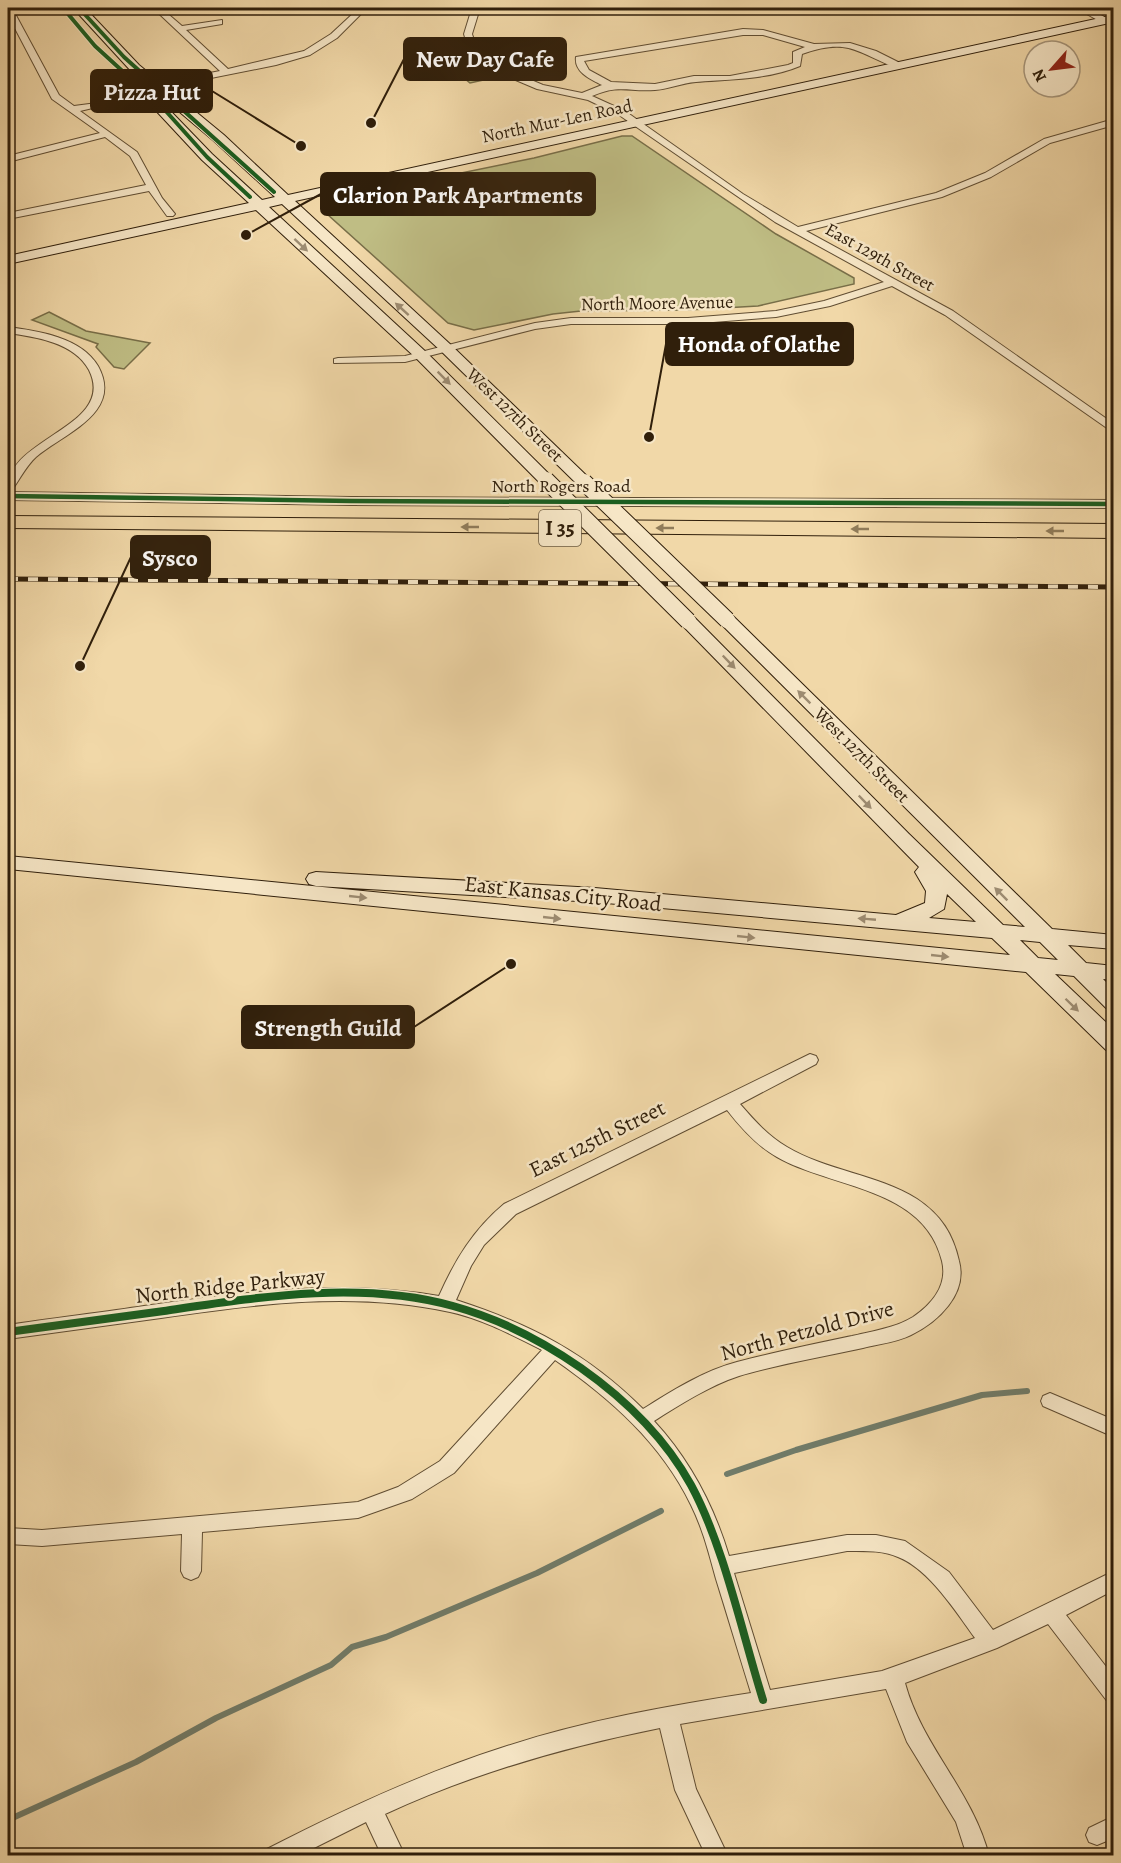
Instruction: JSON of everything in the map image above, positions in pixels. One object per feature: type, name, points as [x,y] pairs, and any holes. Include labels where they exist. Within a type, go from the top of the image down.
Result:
[{"type":"highway","name":"I 35","points":[[8,522],[1113,531]]},
{"type":"highway","name":"I 35","points":[[8,540],[1113,549]]},
{"type":"main road","name":"West 127th Street","points":[[63,8],[94,46],[141,89],[254,201],[421,355],[688,621],[902,839],[1113,1044]]},
{"type":"main road","name":"West 127th Street","points":[[79,8],[108,42],[156,86],[219,138],[278,196],[446,348],[727,620],[1113,1004]]},
{"type":"main road","name":"North Mur-Len Road","points":[[8,261],[254,201],[1107,16]]},
{"type":"main road","name":"North Mur-Len Road","points":[[8,252],[170,214],[254,201]]},
{"type":"main road","points":[[895,921],[933,909],[939,896],[902,839]]},
{"type":"main road","name":"East Kansas City Road","points":[[8,852],[264,876],[595,895],[1113,942]]},
{"type":"main road","name":"East Kansas City Road","points":[[8,863],[261,886],[491,912],[1113,973]]},
{"type":"street","points":[[8,8],[52,92],[70,110],[134,154],[170,214]]},
{"type":"street","points":[[157,8],[226,72]]},
{"type":"street","points":[[141,89],[276,62],[315,49],[334,36],[363,8]]},
{"type":"street","name":"East 129th Street","points":[[476,8],[468,37],[480,51],[527,82],[601,102],[632,120],[740,196],[949,314],[1113,430]]},
{"type":"street","points":[[1081,8],[1107,16]]},
{"type":"street","points":[[180,29],[219,22]]},
{"type":"street","points":[[814,47],[796,54],[797,64],[746,77],[694,79],[655,87],[609,85],[587,74],[580,66],[579,59],[743,32],[763,33],[814,47],[859,45],[893,63]]},
{"type":"street","points":[[583,96],[609,85]]},
{"type":"street","points":[[70,110],[94,105]]},
{"type":"street","points":[[798,230],[939,195],[987,175],[1047,141],[1113,122]]},
{"type":"street","points":[[1101,125],[1113,135]]},
{"type":"street","points":[[8,159],[108,134]]},
{"type":"street","points":[[8,216],[152,187]]},
{"type":"street","name":"North Moore Avenue","points":[[338,361],[391,361],[535,326],[571,321],[688,321],[776,314],[826,304],[894,282]]},
{"type":"street","points":[[8,330],[43,337],[70,347],[89,361],[98,378],[98,393],[87,414],[72,429],[42,448],[22,465],[8,488]]},
{"type":"street","name":"North Rogers Road","points":[[8,496],[351,501],[1113,504]]},
{"type":"street","name":"East 125th Street","points":[[445,1304],[472,1245],[483,1231],[510,1209],[788,1074],[810,1060]]},
{"type":"street","name":"North Petzold Drive","points":[[643,1418],[692,1389],[735,1370],[903,1331],[924,1320],[939,1306],[953,1278],[951,1254],[947,1241],[932,1220],[921,1210],[883,1190],[784,1154],[762,1138],[730,1102]]},
{"type":"street","name":"North Ridge Parkway","points":[[8,1332],[301,1294],[383,1294],[445,1304],[507,1325],[555,1348]]},
{"type":"street","points":[[8,1536],[42,1538],[358,1510],[401,1496],[447,1467],[555,1348],[582,1367],[643,1418],[684,1473],[696,1494],[723,1566],[763,1700]]},
{"type":"street","points":[[1050,1401],[1113,1429]]},
{"type":"street","points":[[191,1571],[192,1525]]},
{"type":"street","points":[[723,1566],[847,1543],[876,1543],[905,1551],[942,1578],[990,1642]]},
{"type":"street","points":[[275,1856],[371,1809],[459,1772],[530,1749],[582,1735],[893,1677],[990,1642],[1052,1613],[1113,1580]]},
{"type":"street","points":[[1052,1613],[1113,1694]]},
{"type":"street","points":[[893,1677],[903,1714],[925,1754],[974,1830],[978,1856]]},
{"type":"street","points":[[668,1718],[686,1790],[717,1856]]},
{"type":"street","points":[[371,1809],[393,1856]]},
{"type":"shaded area","points":[[472,49],[506,75],[470,83],[437,56]]},
{"type":"shaded area","points":[[622,136],[632,136],[776,234],[854,278],[854,284],[758,306],[688,310],[581,311],[553,314],[474,330],[448,323],[327,214],[334,208],[334,200],[339,198],[534,158]]},
{"type":"shaded area","points":[[49,312],[86,331],[150,343],[124,369],[114,367],[96,347],[98,344],[32,320]]},
{"type":"waterway","points":[[727,1474],[796,1450],[982,1395],[1027,1391]]},
{"type":"waterway","points":[[8,1820],[136,1762],[216,1718],[331,1665],[352,1647],[386,1637],[537,1573],[661,1511]]},
{"type":"railway","points":[[8,579],[1114,587]]},
{"type":"cycle path","points":[[63,8],[95,46],[164,109],[207,157],[250,197]]},
{"type":"cycle path","points":[[79,8],[124,57],[274,192]]},
{"type":"cycle path","points":[[8,496],[351,501],[1114,504]]},
{"type":"cycle path","points":[[8,1332],[244,1300],[351,1293],[402,1296],[452,1305],[500,1321],[549,1345],[597,1379],[643,1420],[680,1467],[700,1503],[712,1532],[763,1700]]},
{"type":"place","name":"New Day Cafe","points":[[371,123]]},
{"type":"place","name":"Pizza Hut","points":[[301,146]]},
{"type":"place","name":"Clarion Park Apartments","points":[[246,235]]},
{"type":"place","name":"Honda of Olathe","points":[[649,437]]},
{"type":"place","name":"Sysco","points":[[80,666]]},
{"type":"place","name":"Strength Guild","points":[[511,964]]}]
